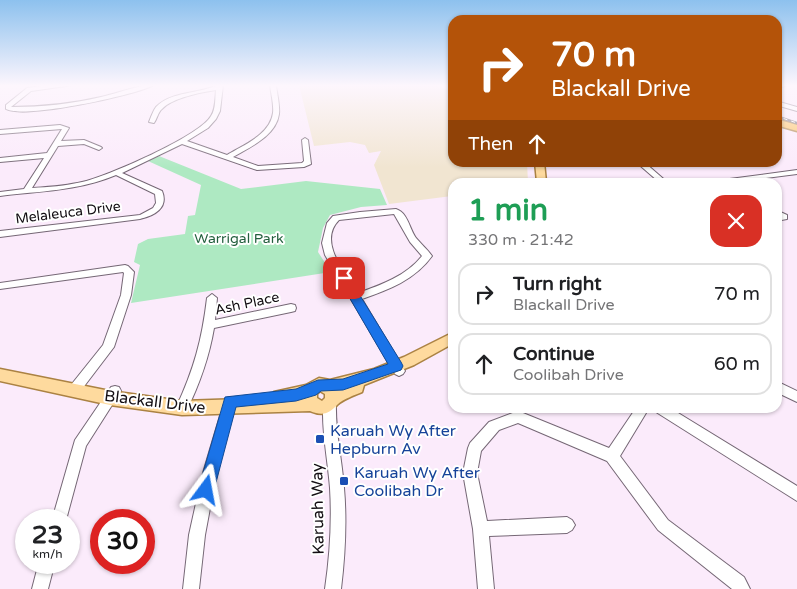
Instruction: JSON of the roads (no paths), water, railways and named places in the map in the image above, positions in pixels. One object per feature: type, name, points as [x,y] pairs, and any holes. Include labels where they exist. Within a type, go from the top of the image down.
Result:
[{"type":"highway","points":[[782,114],[797,119]]},
{"type":"highway","points":[[782,124],[797,128]]},
{"type":"main road","points":[[398,368],[448,340]]},
{"type":"main road","points":[[322,398],[348,391],[448,346]]},
{"type":"main road","name":"Blackall Drive","points":[[0,368],[112,394],[184,404],[286,403],[322,398]]},
{"type":"main road","name":"Blackall Drive","points":[[0,374],[78,386]]},
{"type":"street","points":[[152,122],[157,112]]},
{"type":"street","points":[[0,194],[84,184],[117,173],[181,141],[213,120],[216,112]]},
{"type":"street","points":[[229,157],[267,130],[276,112]]},
{"type":"street","points":[[0,132],[66,128],[27,190]]},
{"type":"street","points":[[181,141],[257,168],[304,165],[308,162],[304,140]]},
{"type":"street","points":[[57,144],[80,141],[93,143],[99,148]]},
{"type":"street","points":[[0,160],[50,155]]},
{"type":"street","points":[[645,167],[658,178]]},
{"type":"street","name":"Melaleuca Drive","points":[[0,234],[140,217],[157,218],[160,215],[157,210],[161,200],[159,193],[117,173]]},
{"type":"street","points":[[761,178],[795,173]]},
{"type":"street","points":[[355,298],[392,283],[422,264],[427,256],[423,248],[411,238],[403,217],[396,211],[336,218],[330,223],[326,243],[330,255],[355,298],[398,368]]},
{"type":"street","points":[[0,286],[125,268],[129,272],[126,295],[108,347],[78,386]]},
{"type":"street","points":[[184,404],[200,369],[210,325],[212,298]]},
{"type":"street","name":"Ash Place","points":[[210,325],[291,308]]},
{"type":"street","points":[[782,389],[797,398]]},
{"type":"street","points":[[62,509],[80,444],[112,394]]},
{"type":"street","name":"Karuah Way","points":[[322,398],[329,428],[336,481],[338,521],[333,589]]},
{"type":"street","points":[[191,589],[197,535],[209,476],[229,405]]},
{"type":"street","points":[[612,456],[640,413]]},
{"type":"street","points":[[668,413],[797,494]]},
{"type":"street","points":[[486,589],[482,529],[470,473],[475,448],[494,426],[518,417],[612,456],[663,525],[738,583],[742,589]]},
{"type":"street","points":[[482,529],[567,525]]},
{"type":"street","points":[[40,589],[44,574]]},
{"type":"railway","points":[[782,118],[797,123]]},
{"type":"place","name":"Karuah Wy After Hepburn Av","points":[[320,439]]},
{"type":"place","name":"Karuah Wy After Coolibah Dr","points":[[344,481]]},
{"type":"park label","name":"Warrigal Park","points":[[239,238]]}]
